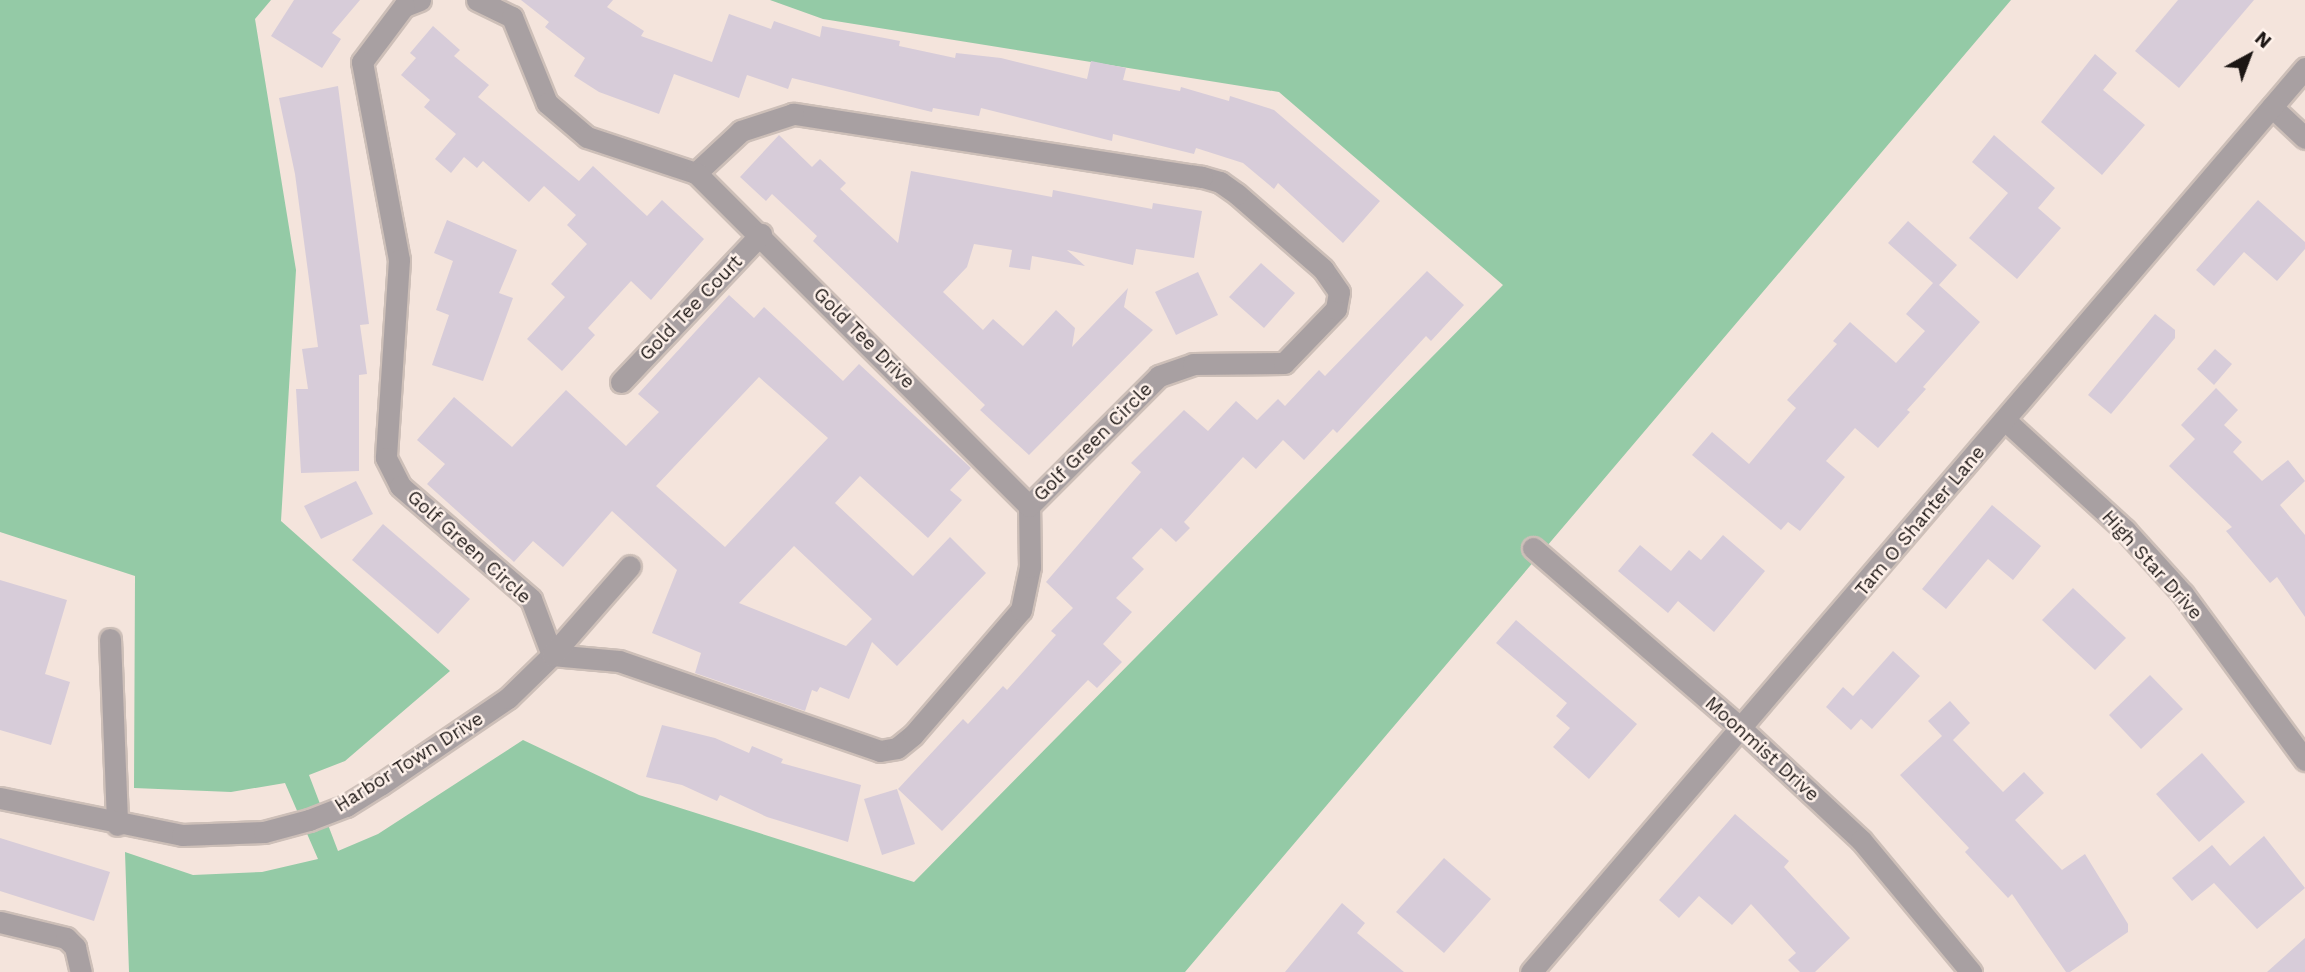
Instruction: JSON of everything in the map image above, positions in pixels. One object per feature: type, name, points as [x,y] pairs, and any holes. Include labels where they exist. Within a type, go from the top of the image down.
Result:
[{"type":"street","name":"Golf Green Circle","points":[[419,0],[404,6],[362,62],[399,260],[386,458],[400,486],[531,599],[539,612],[552,654],[619,661],[880,751],[897,748],[913,735],[1021,610],[1030,567],[1029,506],[1159,376],[1193,364],[1276,364],[1297,354],[1336,309],[1339,292],[1323,268],[1220,182],[793,114],[741,131],[695,173]]},
{"type":"street","points":[[477,0],[512,17],[547,103],[587,137],[695,173]]},
{"type":"street","name":"Tam O Shanter Lane","points":[[1531,972],[1742,730],[2305,68]]},
{"type":"street","points":[[2272,107],[2305,138]]},
{"type":"street","name":"Gold Tee Drive","points":[[695,173],[761,234],[1029,506]]},
{"type":"street","name":"Gold Tee Court","points":[[621,382],[761,234]]},
{"type":"street","name":"High Star Drive","points":[[2005,420],[2125,530],[2183,594],[2305,760]]},
{"type":"street","name":"Moonmist Drive","points":[[1533,548],[1742,730],[1861,840],[1971,972]]},
{"type":"street","name":"Harbor Town Drive","points":[[0,798],[117,825],[182,835],[228,836],[264,832],[346,806],[508,698],[552,654],[630,566]]},
{"type":"street","points":[[110,639],[117,825]]},
{"type":"street","points":[[0,922],[66,938],[75,947],[81,972]]},
{"type":"green space","points":[[0,0],[271,0],[255,19],[296,270],[281,521],[450,671],[345,761],[309,775],[338,851],[378,834],[523,740],[639,795],[914,882],[1503,285],[1279,92],[823,19],[770,0],[2011,0],[1185,972],[129,972],[125,852],[193,875],[262,872],[318,859],[285,783],[231,792],[134,788],[135,576],[0,532]]},
{"type":"building","points":[[294,0],[360,0],[332,33],[341,39],[322,68],[271,36]]},
{"type":"building","points":[[521,0],[613,0],[607,7],[644,31],[641,36],[712,62],[729,14],[771,29],[774,21],[820,37],[822,26],[900,41],[899,46],[955,58],[956,53],[1001,58],[1087,79],[1091,61],[1126,68],[1123,80],[1180,91],[1181,87],[1229,101],[1230,96],[1274,110],[1380,201],[1343,243],[1278,183],[1274,189],[1243,163],[1196,148],[1194,154],[1113,134],[1112,141],[981,108],[979,116],[933,108],[932,112],[792,78],[788,89],[747,75],[739,98],[674,74],[659,114],[599,92],[574,76],[585,58],[545,27],[549,22]]},
{"type":"building","points":[[2178,0],[2254,0],[2179,88],[2135,51]]},
{"type":"building","points":[[433,26],[460,50],[454,56],[489,85],[478,97],[579,181],[593,166],[647,216],[662,200],[704,239],[651,300],[631,281],[588,328],[595,335],[562,371],[527,339],[565,297],[551,284],[587,244],[567,225],[576,215],[544,186],[529,202],[483,161],[477,168],[464,157],[451,173],[435,159],[456,134],[424,107],[430,100],[401,75],[416,58],[410,53]]},
{"type":"building","points":[[2095,54],[2117,73],[2103,90],[2145,125],[2102,175],[2041,122]]},
{"type":"building","points":[[338,86],[369,324],[360,325],[367,374],[359,375],[359,471],[301,473],[296,389],[308,389],[302,349],[318,347],[295,174],[279,98]]},
{"type":"building","points":[[779,135],[812,167],[820,159],[846,183],[840,189],[898,243],[911,171],[1052,197],[1053,190],[1152,209],[1153,203],[1202,211],[1194,258],[1136,249],[1133,265],[1067,250],[1085,266],[1032,256],[1030,270],[1009,267],[1012,250],[974,244],[967,267],[943,292],[983,330],[993,319],[1023,346],[1056,310],[1075,328],[1072,347],[1128,288],[1124,307],[1153,330],[1029,455],[980,410],[985,405],[813,241],[817,236],[772,194],[766,201],[740,177]]},
{"type":"building","points":[[1994,135],[2055,188],[2038,208],[2061,228],[2017,279],[1969,238],[2008,193],[1972,162]]},
{"type":"building","points":[[2258,200],[2305,242],[2305,249],[2277,281],[2244,252],[2214,286],[2196,270]]},
{"type":"building","points":[[447,220],[517,250],[499,293],[513,298],[483,381],[432,365],[449,315],[436,310],[453,261],[434,253]]},
{"type":"building","points":[[1908,221],[1957,265],[1939,285],[1980,322],[1923,387],[1926,389],[1907,410],[1910,412],[1878,448],[1855,428],[1826,461],[1845,477],[1800,531],[1788,522],[1781,530],[1692,455],[1712,432],[1749,464],[1796,408],[1787,400],[1837,344],[1833,341],[1850,322],[1896,363],[1925,331],[1906,314],[1933,283],[1888,243]]},
{"type":"building","points":[[1261,263],[1295,293],[1264,328],[1229,297]]},
{"type":"building","points":[[1427,271],[1464,305],[1431,341],[1426,336],[1337,433],[1333,429],[1304,460],[1283,440],[1256,469],[1243,457],[1184,522],[1190,528],[1176,542],[1161,528],[1132,558],[1144,569],[1116,598],[1132,612],[1103,644],[1122,662],[1097,688],[1088,680],[942,831],[898,789],[963,719],[968,724],[1003,686],[1007,690],[1056,635],[1051,631],[1073,608],[1046,582],[1141,472],[1131,463],[1184,410],[1208,431],[1236,401],[1257,420],[1278,399],[1285,406],[1319,370],[1325,376]]},
{"type":"building","points":[[1198,272],[1218,315],[1176,335],[1155,292]]},
{"type":"building","points":[[729,295],[754,318],[764,307],[843,381],[859,364],[971,468],[950,490],[962,500],[928,538],[860,476],[835,503],[913,576],[950,537],[986,573],[897,666],[872,642],[849,699],[820,687],[817,692],[812,690],[805,711],[695,673],[701,653],[652,633],[677,570],[612,511],[563,567],[533,541],[514,562],[427,484],[445,464],[417,440],[454,397],[512,447],[566,390],[626,446],[659,412],[638,394]],"holes":[[[759,377],[828,438],[725,547],[656,486]],[[794,546],[872,619],[846,646],[739,603]]]},
{"type":"building","points":[[2155,314],[2175,330],[2175,338],[2111,414],[2088,395]]},
{"type":"building","points":[[2215,349],[2232,364],[2214,385],[2197,369]]},
{"type":"building","points":[[2216,388],[2238,410],[2224,425],[2242,442],[2233,452],[2262,481],[2288,460],[2305,481],[2280,505],[2305,535],[2305,617],[2277,577],[2270,583],[2226,531],[2232,527],[2169,466],[2195,439],[2181,425]]},
{"type":"building","points":[[356,481],[373,514],[321,539],[304,506]]},
{"type":"building","points":[[1992,505],[2041,546],[2013,580],[1988,559],[1946,609],[1922,589]]},
{"type":"building","points":[[383,524],[470,599],[438,634],[352,560]]},
{"type":"building","points":[[1723,535],[1765,571],[1714,632],[1678,601],[1668,613],[1618,571],[1640,545],[1671,571],[1689,550],[1701,560]]},
{"type":"building","points":[[0,580],[67,600],[45,674],[70,682],[51,745],[0,730]]},
{"type":"building","points":[[2073,588],[2126,638],[2095,670],[2042,620]]},
{"type":"building","points":[[1516,620],[1637,724],[1589,779],[1553,747],[1570,728],[1556,716],[1567,703],[1496,643]]},
{"type":"building","points":[[1893,651],[1920,676],[1872,729],[1861,719],[1851,730],[1826,707],[1843,687],[1853,696]]},
{"type":"building","points":[[2150,675],[2183,709],[2141,749],[2109,715]]},
{"type":"building","points":[[1950,701],[1970,723],[1953,740],[2003,792],[2024,772],[2044,793],[2015,820],[2062,870],[2085,854],[2128,924],[2128,932],[2070,972],[2066,972],[2012,894],[2008,898],[1965,852],[1969,848],[1900,775],[1942,736],[1928,721]]},
{"type":"building","points":[[662,725],[715,738],[749,753],[752,746],[783,759],[781,763],[861,785],[848,842],[767,817],[720,795],[717,801],[682,785],[646,777]]},
{"type":"building","points":[[2202,753],[2245,802],[2199,842],[2156,794]]},
{"type":"building","points":[[897,789],[915,844],[882,855],[864,799]]},
{"type":"building","points":[[1735,814],[1789,861],[1784,867],[1850,938],[1815,972],[1800,972],[1788,960],[1796,953],[1751,904],[1732,925],[1699,896],[1679,918],[1659,900]]},
{"type":"building","points":[[2264,836],[2305,888],[2257,929],[2214,883],[2192,901],[2172,878],[2212,845],[2230,866]]},
{"type":"building","points":[[0,838],[110,872],[94,921],[0,891]]},
{"type":"building","points":[[1444,858],[1491,899],[1444,953],[1396,912]]},
{"type":"building","points":[[1342,903],[1365,923],[1357,933],[1404,972],[1285,972]]},
{"type":"building","points":[[2305,938],[2305,972],[2267,972]]}]
